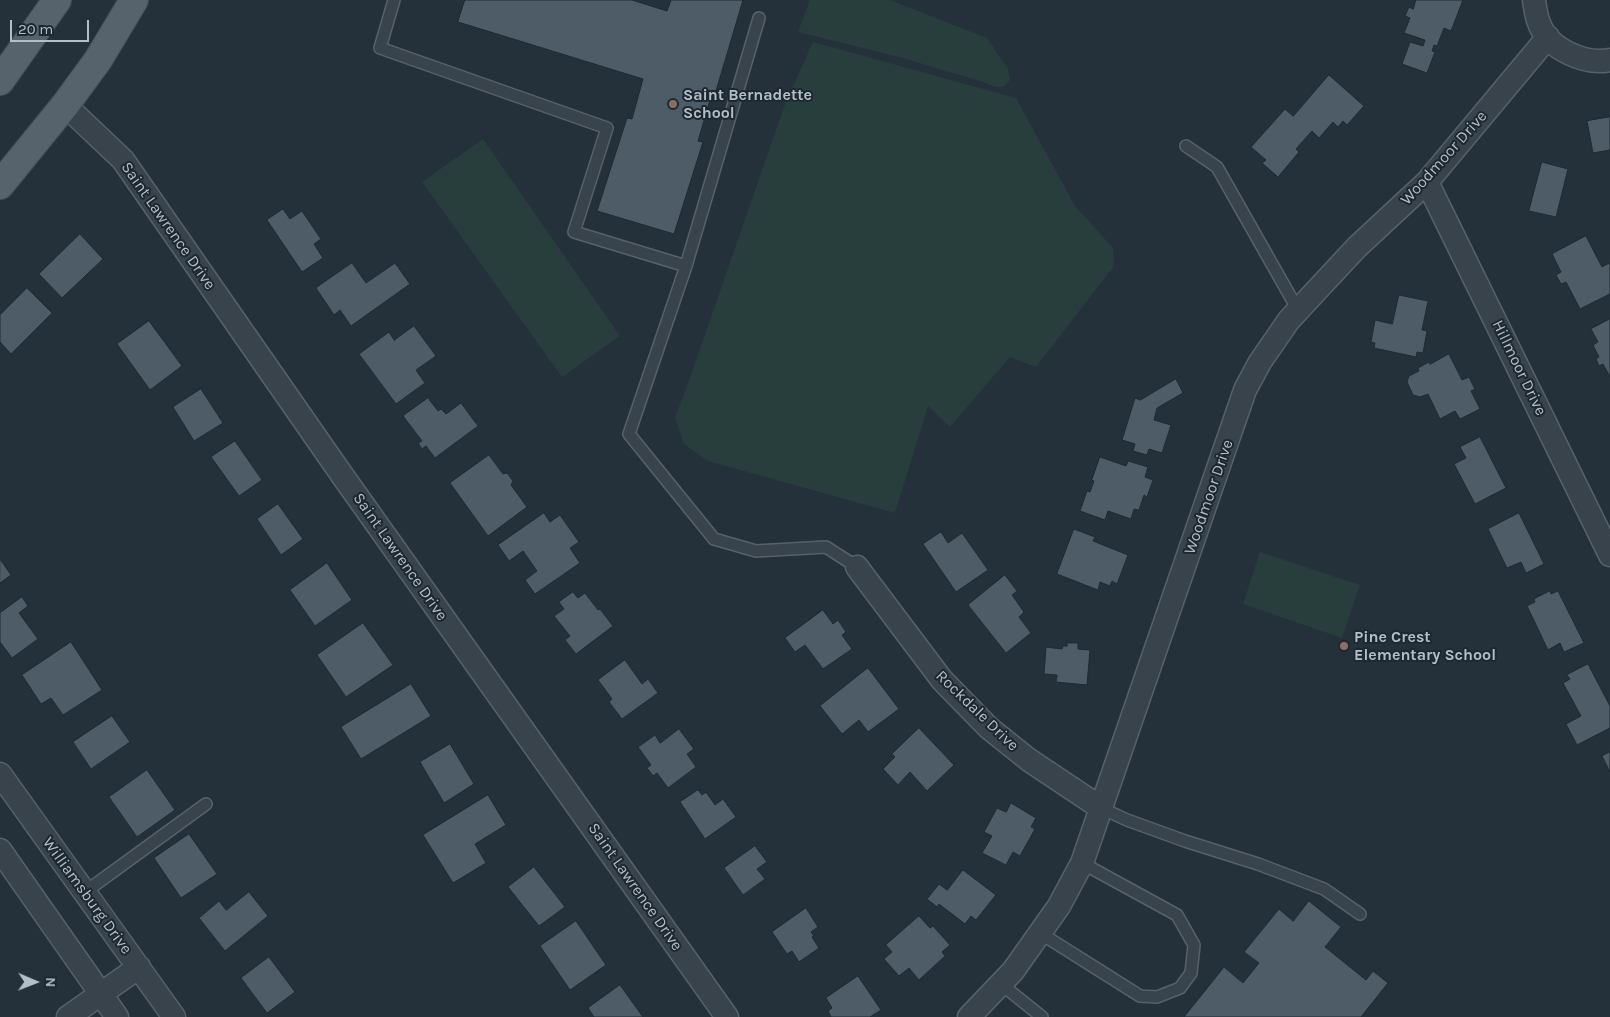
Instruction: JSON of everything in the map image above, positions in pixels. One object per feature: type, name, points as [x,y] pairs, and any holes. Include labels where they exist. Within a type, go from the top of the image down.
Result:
[{"type":"main road","points":[[0,81],[57,0]]},
{"type":"main road","points":[[0,185],[65,105],[98,60],[134,0]]},
{"type":"street","points":[[1534,0],[1539,24],[1553,44],[1571,56],[1601,62],[1610,60]]},
{"type":"street","name":"Woodmoor Drive","points":[[970,1017],[1013,971],[1059,906],[1082,863],[1245,390],[1260,362],[1298,310],[1357,247],[1427,182],[1548,37]]},
{"type":"street","name":"Saint Lawrence Drive","points":[[65,105],[122,160],[342,475],[727,1017]]},
{"type":"street","name":"Hillmoor Drive","points":[[1427,182],[1610,555]]},
{"type":"street","name":"Rockdale Drive","points":[[857,567],[942,680],[990,728],[1029,760],[1101,808]]},
{"type":"street","name":"Williamsburg Drive","points":[[0,774],[174,1017]]},
{"type":"street","points":[[0,850],[117,1017]]},
{"type":"street","points":[[68,1017],[139,967]]},
{"type":"lane","points":[[394,0],[380,48],[607,128],[574,232],[686,266]]},
{"type":"lane","points":[[759,18],[686,266],[628,434],[714,538],[756,551],[826,547],[857,567]]},
{"type":"lane","points":[[1186,146],[1217,167],[1298,310]]},
{"type":"lane","points":[[85,892],[206,804]]},
{"type":"lane","points":[[1101,808],[1127,820],[1258,864],[1324,889],[1360,914]]},
{"type":"lane","points":[[1040,933],[1140,996],[1157,997],[1180,988],[1191,973],[1194,945],[1177,915],[1082,863]]},
{"type":"lane","points":[[1001,984],[1042,1017]]},
{"type":"green space","points":[[810,0],[890,0],[987,38],[1008,69],[1010,80],[1003,87],[995,87],[903,58],[798,32]]},
{"type":"green space","points":[[813,42],[1016,98],[1075,206],[1113,248],[1114,266],[1036,367],[1010,357],[950,427],[928,406],[895,513],[708,461],[684,444],[675,418],[785,104]]},
{"type":"green space","points":[[483,139],[620,336],[562,377],[422,182]]},
{"type":"green space","points":[[1260,552],[1360,585],[1342,638],[1243,604]]},
{"type":"building","name":"Saint Bernadette School","points":[[465,0],[632,0],[667,11],[671,0],[743,0],[716,91],[713,90],[698,141],[703,142],[674,234],[597,211],[627,118],[632,119],[643,79],[458,22]]},
{"type":"building","points":[[1416,0],[1463,0],[1451,31],[1444,28],[1437,46],[1434,45],[1432,51],[1435,52],[1427,73],[1402,64],[1410,42],[1423,46],[1425,40],[1404,33],[1410,18],[1405,16],[1409,7],[1413,9]]},
{"type":"building","points":[[1329,75],[1364,106],[1347,125],[1343,121],[1338,127],[1333,122],[1319,138],[1312,131],[1296,149],[1299,152],[1278,177],[1262,163],[1266,160],[1251,147],[1285,109],[1293,116]]},
{"type":"building","points":[[1610,117],[1610,150],[1593,153],[1587,121]]},
{"type":"building","points":[[1542,162],[1568,169],[1556,217],[1529,211]]},
{"type":"building","points":[[283,209],[290,219],[302,211],[321,239],[314,244],[323,258],[302,272],[267,220]]},
{"type":"building","points":[[80,234],[103,259],[62,298],[39,274]]},
{"type":"building","points":[[1586,236],[1602,267],[1609,263],[1610,265],[1610,294],[1580,309],[1566,282],[1561,284],[1556,275],[1561,272],[1552,254]]},
{"type":"building","points":[[352,263],[366,283],[395,263],[410,284],[351,326],[340,310],[334,315],[316,288]]},
{"type":"building","points":[[27,288],[52,313],[11,354],[0,342],[0,315]]},
{"type":"building","points":[[1399,295],[1428,301],[1422,330],[1427,331],[1423,353],[1417,352],[1416,357],[1374,348],[1375,343],[1371,342],[1375,320],[1392,324]]},
{"type":"building","points":[[1610,319],[1610,377],[1603,364],[1599,366],[1596,359],[1599,357],[1593,345],[1598,342],[1591,329]]},
{"type":"building","points":[[149,321],[182,366],[150,390],[117,344]]},
{"type":"building","points":[[414,326],[436,356],[416,370],[425,383],[396,404],[359,354],[389,332],[394,340]]},
{"type":"building","points":[[1449,354],[1462,380],[1469,377],[1475,389],[1471,391],[1480,409],[1460,419],[1455,411],[1440,419],[1428,394],[1420,397],[1413,395],[1407,382],[1409,376],[1419,371],[1418,368]]},
{"type":"building","points":[[1176,379],[1183,393],[1157,408],[1154,420],[1171,425],[1162,453],[1149,449],[1147,455],[1133,451],[1135,444],[1122,440],[1135,398],[1140,400]]},
{"type":"building","points":[[201,389],[223,423],[194,441],[173,407]]},
{"type":"building","points":[[428,398],[438,411],[441,409],[446,414],[461,403],[478,426],[435,458],[426,446],[422,449],[418,443],[422,441],[403,416]]},
{"type":"building","points":[[1480,437],[1506,488],[1475,504],[1454,464],[1466,458],[1460,447]]},
{"type":"building","points":[[235,441],[262,480],[239,496],[211,457]]},
{"type":"building","points":[[489,455],[503,474],[507,473],[513,481],[511,485],[527,507],[488,536],[450,483]]},
{"type":"building","points":[[1100,457],[1126,466],[1128,461],[1148,467],[1145,477],[1153,480],[1147,497],[1144,495],[1139,510],[1134,509],[1131,519],[1108,511],[1105,520],[1080,511],[1087,491],[1090,492]]},
{"type":"building","points":[[278,504],[303,539],[281,555],[257,519]]},
{"type":"building","points":[[544,513],[550,522],[560,515],[579,542],[570,548],[580,563],[535,594],[525,580],[537,571],[523,551],[509,561],[498,545]]},
{"type":"building","points":[[1519,513],[1544,564],[1526,573],[1521,562],[1507,568],[1488,529]]},
{"type":"building","points":[[1074,529],[1095,537],[1093,541],[1128,555],[1117,584],[1112,581],[1110,586],[1100,582],[1098,590],[1057,574]]},
{"type":"building","points":[[941,532],[948,543],[962,533],[988,570],[956,592],[923,544]]},
{"type":"building","points":[[0,559],[11,575],[0,583]]},
{"type":"building","points":[[327,563],[352,600],[315,626],[290,590]]},
{"type":"building","points":[[1005,575],[1017,591],[1012,595],[1024,612],[1019,617],[1031,633],[1006,653],[968,605]]},
{"type":"building","points":[[1550,591],[1551,594],[1558,591],[1584,643],[1564,652],[1560,643],[1548,650],[1527,606],[1535,602],[1534,599]]},
{"type":"building","points":[[573,592],[578,598],[585,593],[613,626],[576,654],[565,640],[570,636],[554,616],[564,609],[559,602]]},
{"type":"building","points":[[22,597],[28,606],[19,613],[38,639],[12,658],[0,642],[0,613]]},
{"type":"building","points":[[823,610],[833,624],[838,620],[846,632],[842,635],[852,649],[823,669],[805,645],[795,652],[785,638]]},
{"type":"building","points":[[363,623],[393,665],[346,697],[317,655]]},
{"type":"building","points":[[71,642],[102,690],[63,715],[51,698],[41,704],[22,675]]},
{"type":"building","points":[[1067,643],[1078,643],[1078,649],[1090,650],[1087,685],[1056,682],[1057,675],[1044,674],[1046,647],[1062,649],[1063,646],[1067,646]]},
{"type":"building","points":[[625,660],[642,684],[648,679],[658,693],[622,719],[609,702],[612,699],[598,680]]},
{"type":"building","points":[[1588,664],[1610,706],[1610,728],[1577,745],[1566,724],[1581,716],[1563,683],[1570,679],[1567,675]]},
{"type":"building","points":[[868,668],[899,709],[868,732],[859,720],[842,734],[820,706]]},
{"type":"building","points":[[411,684],[431,716],[361,759],[341,727]]},
{"type":"building","points":[[112,716],[130,742],[91,769],[73,742]]},
{"type":"building","points":[[919,728],[954,765],[927,791],[910,772],[898,785],[883,769],[895,757],[892,754]]},
{"type":"building","points":[[679,729],[694,749],[687,754],[696,767],[668,788],[657,773],[653,776],[647,768],[651,765],[638,747],[655,735],[660,743]]},
{"type":"building","points":[[450,744],[474,784],[444,803],[420,762]]},
{"type":"building","points":[[1610,752],[1610,772],[1602,756]]},
{"type":"building","points":[[147,770],[175,810],[137,837],[109,797]]},
{"type":"building","points":[[698,790],[702,795],[706,792],[715,805],[723,799],[736,817],[705,839],[680,802]]},
{"type":"building","points":[[488,795],[506,825],[475,844],[486,863],[453,883],[423,835]]},
{"type":"building","points":[[1011,803],[1036,818],[1031,827],[1035,829],[1020,856],[1013,852],[1006,865],[982,853],[992,836],[984,832],[997,808],[1006,812]]},
{"type":"building","points":[[189,834],[217,874],[181,898],[154,858]]},
{"type":"building","points":[[755,846],[767,862],[757,869],[765,879],[743,895],[724,868]]},
{"type":"building","points":[[534,867],[565,907],[539,926],[508,887]]},
{"type":"building","points":[[963,870],[996,895],[976,920],[971,916],[965,924],[939,904],[937,907],[927,899],[939,884],[947,890]]},
{"type":"building","points":[[249,892],[268,916],[225,951],[199,918],[219,901],[226,910]]},
{"type":"building","points":[[1309,901],[1341,927],[1325,947],[1366,980],[1373,971],[1388,983],[1361,1017],[1184,1017],[1224,967],[1243,983],[1259,963],[1244,952],[1279,909],[1293,921]]},
{"type":"building","points":[[806,908],[818,927],[811,932],[819,948],[799,962],[792,951],[787,954],[772,932]]},
{"type":"building","points":[[919,916],[930,928],[933,926],[950,945],[942,952],[945,956],[919,980],[909,968],[899,976],[884,959],[892,952],[886,945]]},
{"type":"building","points":[[576,921],[606,965],[570,990],[540,946]]},
{"type":"building","points":[[269,957],[295,992],[267,1013],[241,978]]},
{"type":"building","points":[[858,976],[881,1010],[870,1017],[831,1017],[828,1011],[832,1008],[826,998]]},
{"type":"building","points":[[620,985],[643,1017],[594,1017],[588,1008]]},
{"type":"place","name":"Saint Bernadette School","points":[[673,104]]},
{"type":"place","name":"Pine Crest Elementary School","points":[[1344,646]]}]
